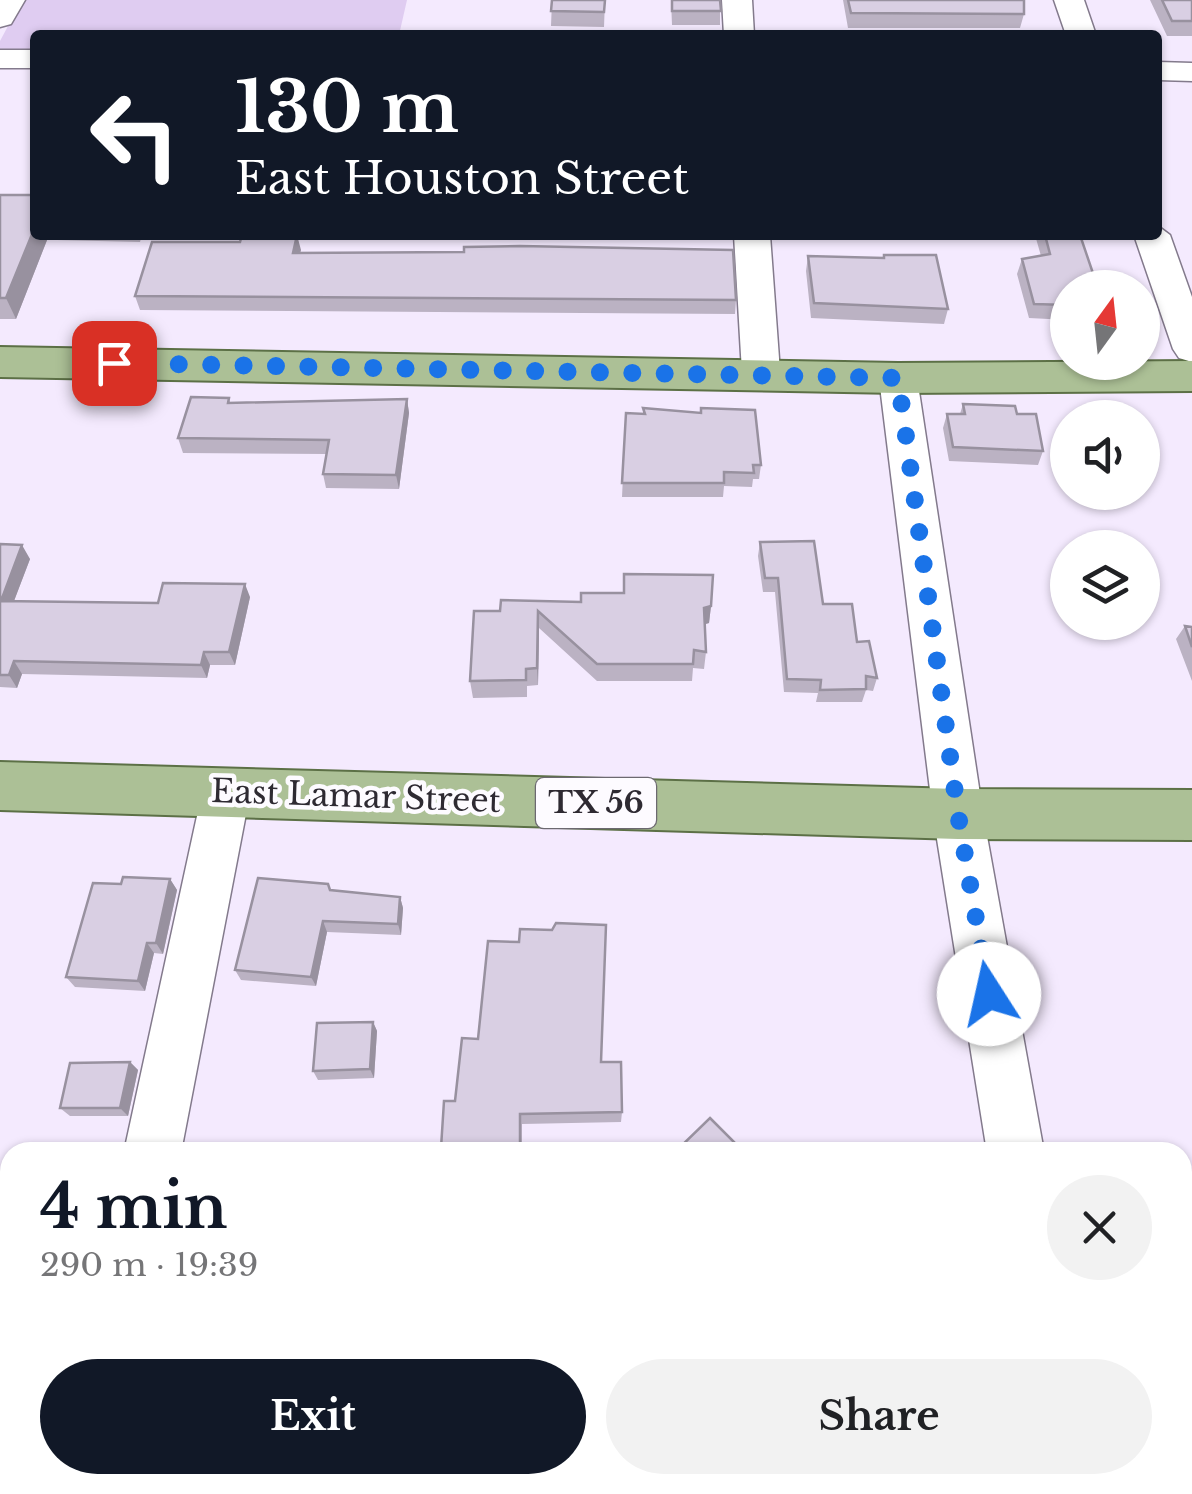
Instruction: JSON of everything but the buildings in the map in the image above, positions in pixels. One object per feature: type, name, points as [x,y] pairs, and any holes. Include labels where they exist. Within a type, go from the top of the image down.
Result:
[{"type":"main road","points":[[0,362],[760,372],[898,378],[1192,376]]},
{"type":"main road","name":"East Lamar Street","points":[[0,786],[958,814],[1192,815]]},
{"type":"street","points":[[0,18],[10,0]]},
{"type":"street","points":[[737,0],[739,30]]},
{"type":"street","points":[[1069,0],[1079,30]]},
{"type":"street","points":[[0,59],[30,59]]},
{"type":"street","points":[[1162,71],[1192,72]]},
{"type":"street","points":[[752,240],[760,372]]},
{"type":"street","points":[[1154,240],[1192,349]]},
{"type":"street","points":[[898,378],[958,814],[1014,1142]]},
{"type":"street","points":[[154,1142],[226,792]]},
{"type":"shaded area","points":[[22,0],[407,0],[400,30],[30,30],[30,52],[0,51],[0,41]]},
{"type":"route","points":[[114,363],[898,378],[958,814],[989,994]]}]
